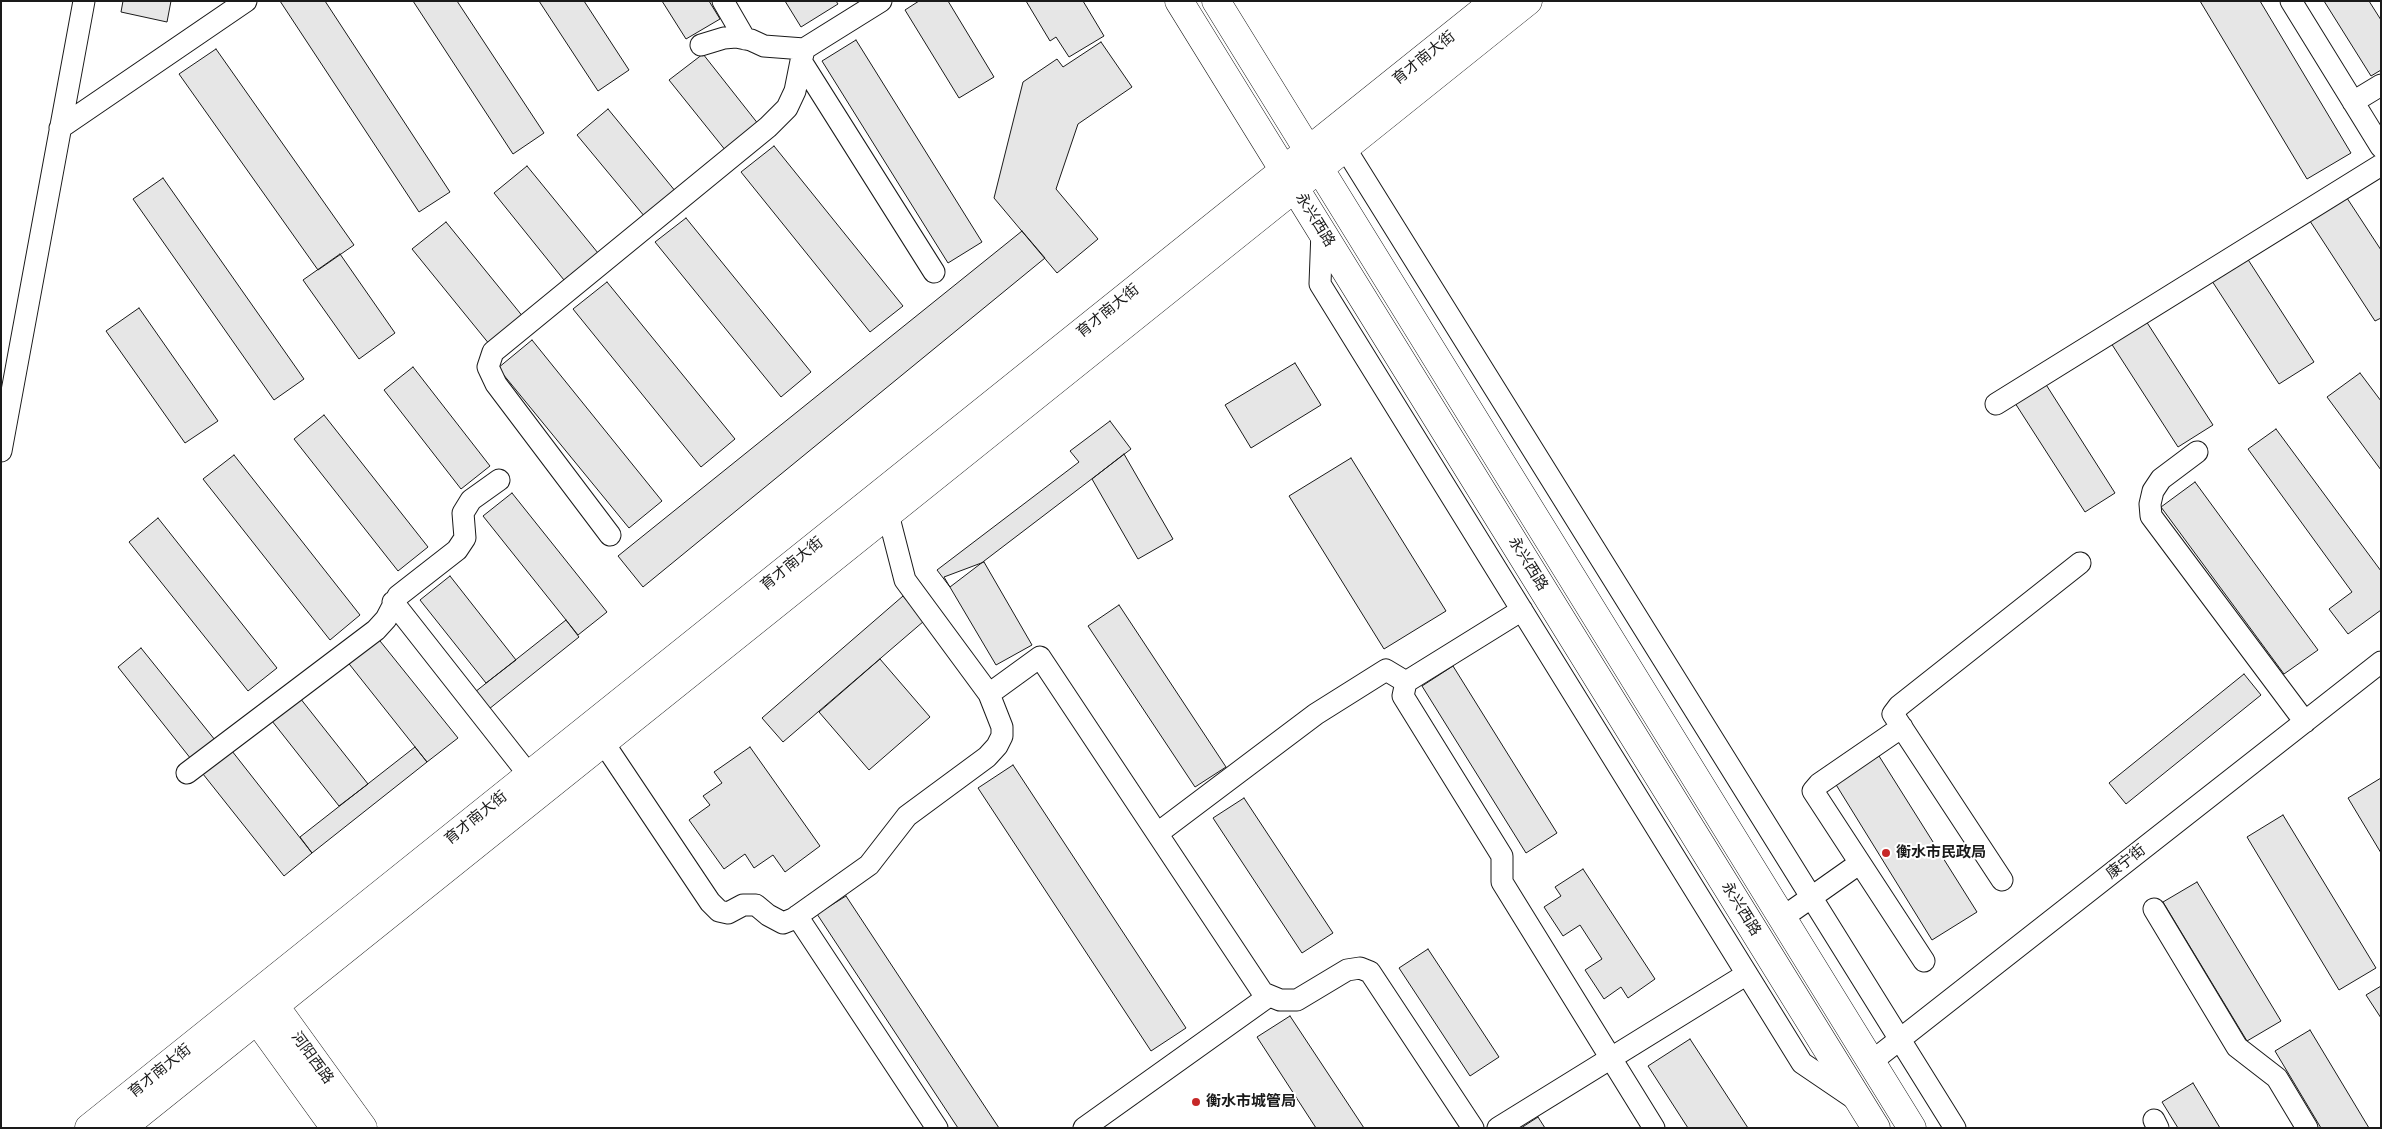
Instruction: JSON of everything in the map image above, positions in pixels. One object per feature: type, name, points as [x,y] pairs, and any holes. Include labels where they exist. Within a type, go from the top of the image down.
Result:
[{"type":"main road","name":"永兴西路","points":[[1180,1],[1876,1128]]},
{"type":"main road","name":"永兴西路","points":[[1216,1],[1912,1128]]},
{"type":"main road","name":"育才南大街","points":[[122,1128],[260,1004],[529,775],[1314,160],[1495,1]]},
{"type":"main road","name":"育才南大街","points":[[1314,160],[1345,148],[1528,1]]},
{"type":"main road","name":"育才南大街","points":[[88,1128],[260,1004],[604,742],[888,514],[1289,179]]},
{"type":"main road","name":"河阳西路","points":[[260,1004],[335,1128]]},
{"type":"main road","name":"河阳西路","points":[[260,1004],[363,1128]]},
{"type":"street","points":[[1,451],[84,1]]},
{"type":"street","points":[[60,128],[246,1]]},
{"type":"street","points":[[723,1],[745,39]]},
{"type":"street","points":[[610,535],[496,384],[488,367],[493,352],[768,127],[787,108],[795,91],[802,55],[881,1]]},
{"type":"street","points":[[2291,1],[2381,147]]},
{"type":"street","points":[[701,45],[724,38],[745,39],[764,46],[802,55],[934,272]]},
{"type":"street","points":[[2353,102],[2381,85]]},
{"type":"street","points":[[1345,148],[1955,1128]]},
{"type":"street","points":[[1996,404],[2381,165]]},
{"type":"street","points":[[1322,231],[1320,284],[1802,1063],[1860,1102]]},
{"type":"street","points":[[2196,452],[2161,479],[2153,491],[2150,504],[2151,516],[2305,722]]},
{"type":"street","points":[[186,773],[376,630],[386,619],[398,596],[457,550],[465,538],[463,513],[471,500],[499,480]]},
{"type":"street","points":[[604,742],[710,902],[719,911],[728,912],[743,904],[756,905],[768,915],[784,923],[869,866],[907,816],[987,757],[997,746],[1002,736],[1002,727],[990,694],[905,580],[888,514]]},
{"type":"street","points":[[2002,880],[1893,714],[1899,706],[2080,563]]},
{"type":"street","points":[[394,602],[529,775]]},
{"type":"street","points":[[1522,610],[1406,682],[1403,696],[1502,856],[1502,882],[1654,1128]]},
{"type":"street","points":[[990,694],[1040,657],[1259,988],[1269,996],[1280,1000],[1297,1000],[1347,970],[1360,968],[1370,972],[1473,1128]]},
{"type":"street","name":"康宁街","points":[[1871,1062],[2381,662]]},
{"type":"street","points":[[1158,833],[1316,714],[1386,670],[1406,682]]},
{"type":"street","points":[[1902,727],[1819,784],[1813,791],[1924,961]]},
{"type":"street","points":[[1782,918],[1860,864]]},
{"type":"street","points":[[2154,909],[2237,1047],[2277,1078],[2307,1128]]},
{"type":"street","points":[[797,916],[937,1128]]},
{"type":"street","points":[[1498,1128],[1747,974]]},
{"type":"street","points":[[1084,1128],[1269,996]]},
{"type":"building","points":[[123,1],[171,1],[167,22],[121,12]]},
{"type":"building","points":[[280,1],[325,1],[450,192],[419,212]]},
{"type":"building","points":[[413,1],[457,1],[544,133],[513,154]]},
{"type":"building","points":[[539,1],[584,1],[629,70],[598,91]]},
{"type":"building","points":[[662,1],[709,1],[720,19],[686,39]]},
{"type":"building","points":[[785,1],[836,1],[838,4],[801,27]]},
{"type":"building","points":[[919,1],[948,1],[994,77],[959,98],[905,10]]},
{"type":"building","points":[[1026,1],[1083,1],[1104,36],[1069,57],[1056,37],[1050,41]]},
{"type":"building","points":[[2200,1],[2260,1],[2351,153],[2307,179]]},
{"type":"building","points":[[2324,1],[2369,1],[2381,20],[2381,70],[2371,76]]},
{"type":"building","points":[[856,40],[982,242],[948,263],[822,61]]},
{"type":"building","points":[[1101,42],[1132,87],[1078,124],[1056,189],[1098,239],[1057,273],[994,198],[1023,82],[1057,59],[1063,67]]},
{"type":"building","points":[[216,49],[354,245],[318,270],[179,74]]},
{"type":"building","points":[[703,54],[759,125],[726,151],[669,80]]},
{"type":"building","points":[[608,109],[676,192],[645,217],[577,135]]},
{"type":"building","points":[[774,146],[903,306],[870,332],[741,172]]},
{"type":"building","points":[[527,166],[598,253],[564,280],[494,193]]},
{"type":"building","points":[[163,178],[304,379],[274,400],[133,199]]},
{"type":"building","points":[[2345,195],[2381,250],[2381,318],[2375,321],[2308,218]]},
{"type":"building","points":[[686,218],[811,372],[781,397],[655,242]]},
{"type":"building","points":[[446,222],[524,318],[490,345],[412,249]]},
{"type":"building","points":[[1022,231],[1045,258],[643,587],[618,556]]},
{"type":"building","points":[[340,254],[395,333],[359,359],[303,280]]},
{"type":"building","points":[[2247,258],[2314,362],[2279,384],[2212,281]]},
{"type":"building","points":[[607,282],[735,439],[701,467],[573,309]]},
{"type":"building","points":[[139,308],[218,421],[185,443],[106,331]]},
{"type":"building","points":[[2146,321],[2213,425],[2178,447],[2111,343]]},
{"type":"building","points":[[532,340],[662,501],[629,528],[498,368]]},
{"type":"building","points":[[1295,363],[1321,405],[1251,448],[1225,405]]},
{"type":"building","points":[[413,367],[490,466],[461,489],[384,390]]},
{"type":"building","points":[[2360,373],[2381,401],[2381,470],[2327,397]]},
{"type":"building","points":[[2045,383],[2115,493],[2085,512],[2015,403]]},
{"type":"building","points":[[324,415],[428,547],[398,571],[294,439]]},
{"type":"building","points":[[1110,421],[1131,449],[950,587],[937,570],[1079,462],[1070,451]]},
{"type":"building","points":[[2276,429],[2381,571],[2381,610],[2348,634],[2329,609],[2352,592],[2248,449]]},
{"type":"building","points":[[1124,454],[1173,539],[1138,559],[1092,479]]},
{"type":"building","points":[[234,455],[360,615],[330,640],[203,479]]},
{"type":"building","points":[[1351,458],[1446,611],[1384,649],[1289,496]]},
{"type":"building","points":[[2195,482],[2318,650],[2284,674],[2161,507]]},
{"type":"building","points":[[512,493],[607,612],[578,635],[483,516]]},
{"type":"building","points":[[158,518],[277,668],[248,691],[129,542]]},
{"type":"building","points":[[984,562],[1032,645],[996,665],[944,577]]},
{"type":"building","points":[[450,576],[516,660],[486,683],[420,600]]},
{"type":"building","points":[[903,596],[924,621],[783,742],[762,718]]},
{"type":"building","points":[[1119,605],[1226,767],[1195,787],[1088,626]]},
{"type":"building","points":[[566,620],[579,637],[489,709],[475,692]]},
{"type":"building","points":[[376,636],[458,738],[427,762],[346,660]]},
{"type":"building","points":[[141,648],[215,740],[191,759],[118,667]]},
{"type":"building","points":[[880,659],[930,717],[869,770],[819,712]]},
{"type":"building","points":[[1453,666],[1557,833],[1526,853],[1422,686]]},
{"type":"building","points":[[2244,674],[2261,695],[2126,804],[2109,783]]},
{"type":"building","points":[[300,698],[368,784],[339,806],[272,721]]},
{"type":"building","points":[[415,747],[427,762],[312,853],[300,837]]},
{"type":"building","points":[[750,747],[820,846],[785,872],[773,855],[754,868],[745,854],[724,869],[689,820],[710,805],[703,796],[722,783],[714,772]]},
{"type":"building","points":[[232,751],[312,853],[284,876],[203,774]]},
{"type":"building","points":[[1879,756],[1977,912],[1932,940],[1835,783]]},
{"type":"building","points":[[1013,765],[1186,1028],[1151,1051],[978,788]]},
{"type":"building","points":[[2381,778],[2381,853],[2348,798]]},
{"type":"building","points":[[1244,798],[1333,933],[1302,953],[1213,818]]},
{"type":"building","points":[[2283,815],[2376,968],[2339,990],[2247,837]]},
{"type":"building","points":[[1583,869],[1655,979],[1628,998],[1621,987],[1604,999],[1585,970],[1602,959],[1580,925],[1563,936],[1544,907],[1561,896],[1555,887]]},
{"type":"building","points":[[2197,882],[2281,1021],[2247,1041],[2163,902]]},
{"type":"building","points":[[846,896],[999,1128],[958,1128],[817,914]]},
{"type":"building","points":[[1428,949],[1499,1057],[1470,1076],[1399,968]]},
{"type":"building","points":[[2381,986],[2381,1018],[2366,995]]},
{"type":"building","points":[[1290,1016],[1364,1128],[1316,1128],[1257,1037]]},
{"type":"building","points":[[2310,1030],[2369,1128],[2321,1128],[2275,1051]]},
{"type":"building","points":[[1690,1039],[1748,1128],[1688,1128],[1648,1066]]},
{"type":"building","points":[[2193,1083],[2220,1128],[2178,1128],[2162,1102]]},
{"type":"building","points":[[1538,1117],[1545,1128],[1521,1128]]},
{"type":"place","name":"衡水市民政局","points":[[1886,853]]},
{"type":"place","name":"衡水市城管局","points":[[1196,1102]]}]
